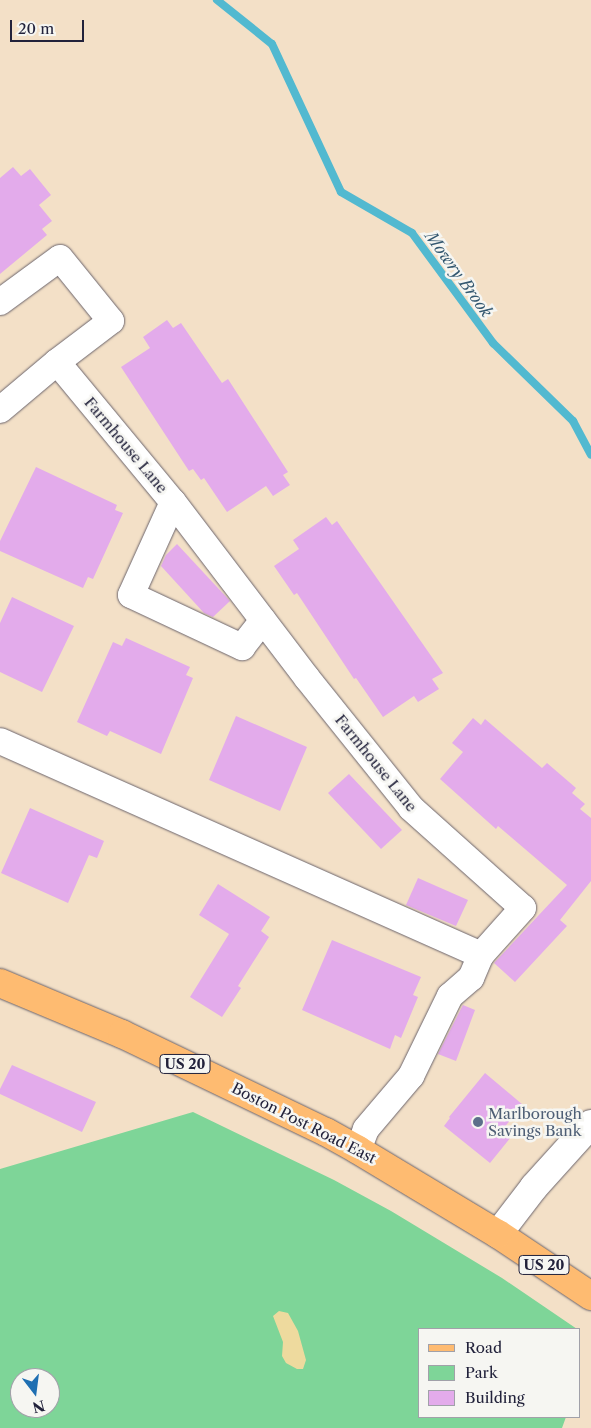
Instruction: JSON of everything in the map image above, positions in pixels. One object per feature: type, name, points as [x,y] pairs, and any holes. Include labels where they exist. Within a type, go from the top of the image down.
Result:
[{"type":"main road","name":"Boston Post Road East","points":[[0,983],[122,1034],[358,1150],[498,1234],[591,1296]]},
{"type":"street","points":[[0,302],[60,258],[111,321],[57,362],[0,410]]},
{"type":"street","name":"Farmhouse Lane","points":[[57,362],[173,502],[411,808],[523,908],[481,955]]},
{"type":"street","points":[[173,502],[131,595],[242,647],[263,620]]},
{"type":"street","points":[[0,741],[481,955],[471,978],[450,996],[411,1076],[366,1129],[358,1150]]},
{"type":"street","points":[[498,1234],[534,1187],[591,1124]]},
{"type":"green space","points":[[193,1112],[334,1180],[391,1211],[502,1278],[576,1328],[418,1328],[418,1418],[566,1418],[562,1428],[0,1428],[0,1169]]},
{"type":"sand","points":[[279,1311],[288,1313],[298,1331],[306,1360],[303,1369],[297,1369],[286,1363],[282,1356],[283,1342],[273,1316]]},
{"type":"building","points":[[13,167],[21,176],[30,169],[51,195],[39,205],[52,221],[42,229],[47,235],[0,274],[0,178]]},
{"type":"building","points":[[167,320],[173,328],[181,323],[222,383],[228,379],[288,472],[283,475],[290,485],[273,496],[266,486],[227,512],[204,478],[201,480],[193,469],[189,471],[121,367],[150,348],[143,337]]},
{"type":"building","points":[[36,467],[117,505],[115,510],[123,513],[93,579],[88,577],[83,588],[0,551],[0,541]]},
{"type":"building","points":[[326,517],[332,525],[337,521],[443,673],[432,679],[439,689],[418,702],[414,696],[383,717],[356,678],[354,679],[297,593],[294,595],[274,566],[299,549],[293,540]]},
{"type":"building","points":[[177,544],[230,601],[213,617],[204,613],[161,566],[166,555]]},
{"type":"building","points":[[12,597],[74,626],[42,692],[0,672],[0,623]]},
{"type":"building","points":[[126,638],[190,667],[186,675],[193,678],[161,754],[110,731],[107,736],[77,722],[113,642],[122,646]]},
{"type":"building","points":[[236,716],[307,747],[280,811],[209,780]]},
{"type":"building","points":[[473,718],[481,725],[485,719],[542,768],[547,763],[576,788],[572,793],[585,804],[580,809],[591,818],[591,881],[560,920],[567,926],[515,982],[494,963],[567,885],[498,826],[496,829],[440,779],[463,752],[452,743]]},
{"type":"building","points":[[349,774],[402,830],[381,849],[328,793]]},
{"type":"building","points":[[30,808],[104,841],[97,858],[89,855],[68,903],[1,873]]},
{"type":"building","points":[[418,878],[468,900],[456,926],[406,905]]},
{"type":"building","points":[[218,884],[270,917],[261,931],[269,937],[238,986],[241,988],[222,1017],[190,997],[229,934],[199,915]]},
{"type":"building","points":[[332,940],[421,977],[413,995],[418,997],[401,1038],[395,1035],[390,1049],[302,1010]]},
{"type":"building","points":[[463,1005],[475,1010],[456,1061],[438,1054]]},
{"type":"building","points":[[12,1065],[96,1102],[82,1132],[0,1094],[0,1089]]},
{"type":"building","name":"Marlborough Savings Bank","points":[[485,1073],[523,1105],[502,1130],[511,1137],[490,1163],[444,1126],[449,1117]]},
{"type":"waterway","name":"Mowry Brook","points":[[217,0],[272,44],[341,192],[412,233],[493,343],[573,421],[591,455]]},
{"type":"place","name":"Marlborough Savings Bank","points":[[478,1122]]}]
